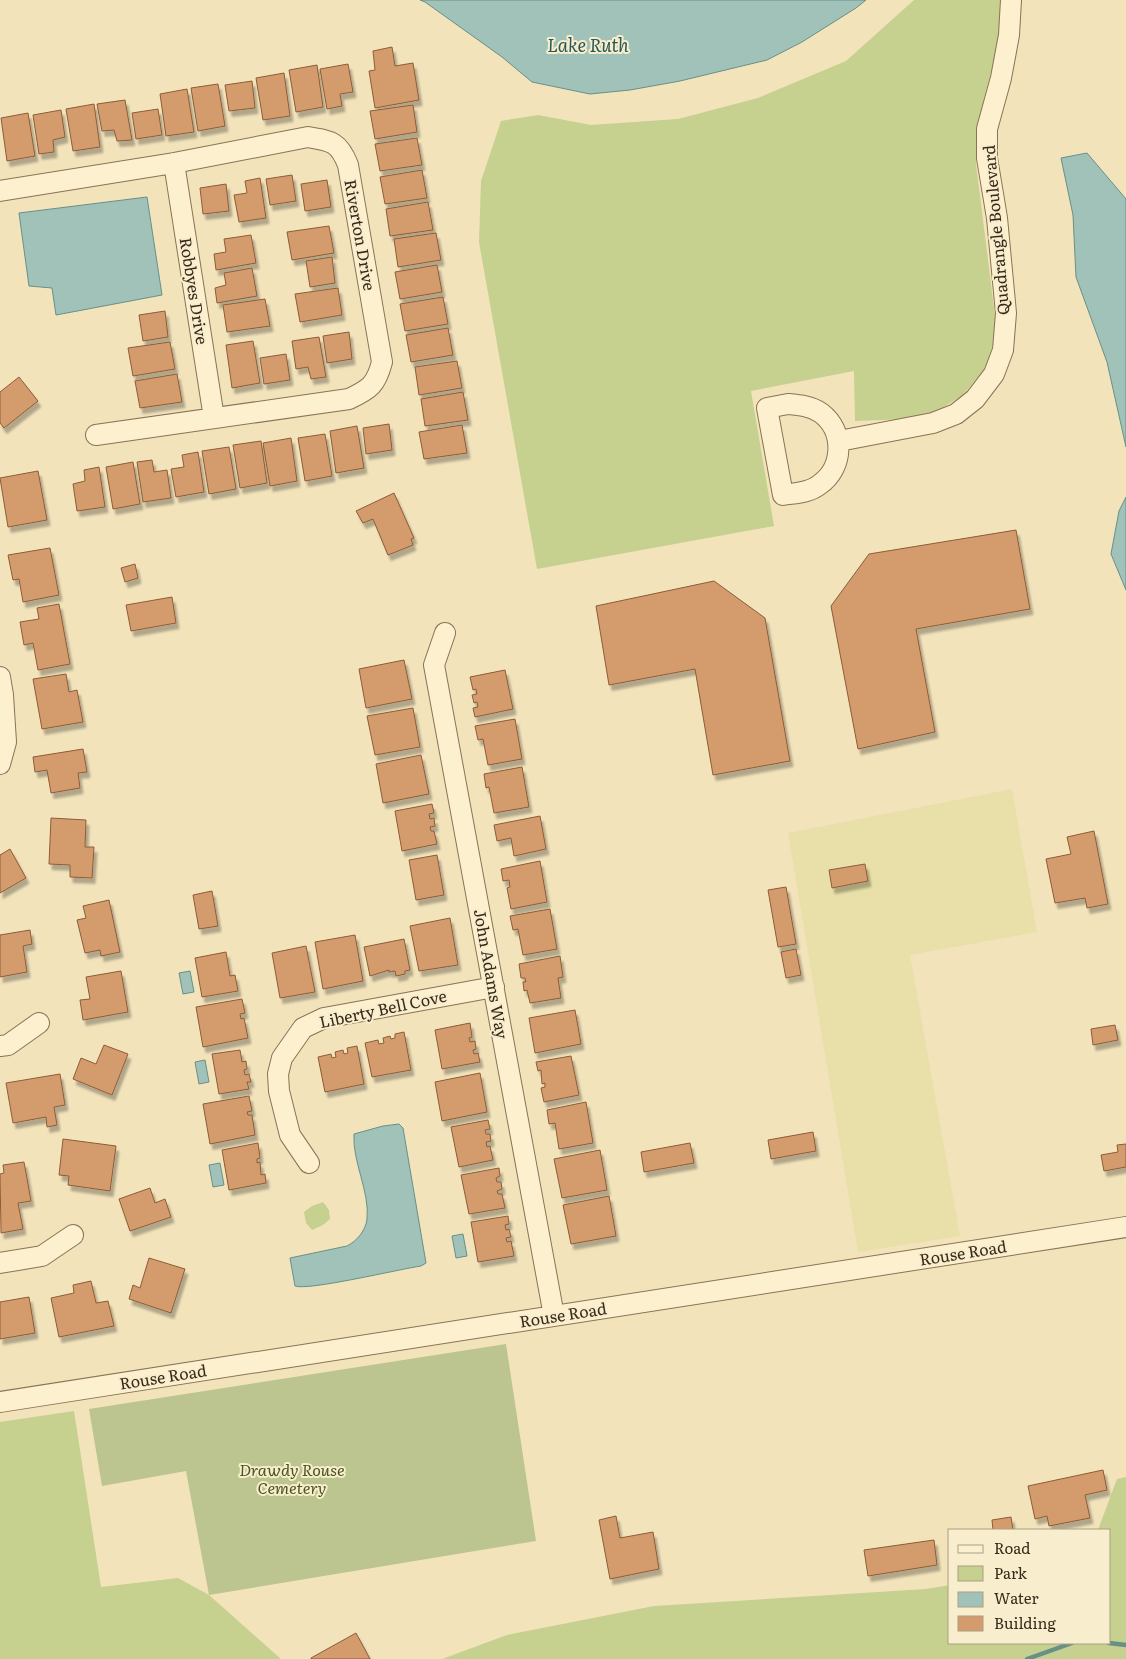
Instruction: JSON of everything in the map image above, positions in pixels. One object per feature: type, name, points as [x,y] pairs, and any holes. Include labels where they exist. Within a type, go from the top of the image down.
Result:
[{"type":"street","name":"Quadrangle Boulevard","points":[[839,441],[933,424],[956,414],[975,399],[994,374],[1003,350],[1006,314],[997,218],[987,158],[987,129],[1001,78],[1009,35],[1011,0]]},
{"type":"street","name":"Riverton Drive","points":[[0,191],[174,163],[308,137],[328,141],[342,151],[348,165],[382,362],[377,380],[362,393],[349,399],[96,435]]},
{"type":"street","name":"Robbyes Drive","points":[[174,163],[214,418]]},
{"type":"street","points":[[788,404],[805,406],[821,412],[832,425],[839,441],[838,458],[831,474],[819,486],[806,492],[783,495],[768,408],[788,404]]},
{"type":"street","name":"John Adams Way","points":[[445,633],[434,665],[554,1316]]},
{"type":"street","points":[[0,677],[6,742],[0,764]]},
{"type":"street","name":"Liberty Bell Cove","points":[[309,1163],[290,1135],[279,1091],[278,1074],[282,1058],[303,1028],[324,1018],[494,987]]},
{"type":"street","points":[[0,1046],[8,1045],[39,1023]]},
{"type":"street","name":"Rouse Road","points":[[0,1402],[1126,1227]]},
{"type":"street","points":[[0,1263],[42,1256],[74,1235]]},
{"type":"shaded area","points":[[1012,789],[1037,932],[910,955],[960,1236],[858,1252],[788,833]]},
{"type":"green space","points":[[914,0],[1003,0],[997,51],[984,98],[976,164],[997,332],[986,367],[963,395],[939,410],[908,419],[855,421],[854,371],[751,391],[774,526],[537,569],[479,242],[481,181],[501,121],[538,115],[591,125],[678,119],[758,98],[846,61]]},
{"type":"green space","points":[[323,1202],[329,1210],[330,1219],[312,1230],[306,1223],[304,1212],[312,1206]]},
{"type":"green space","name":"Drawdy Rouse Cemetery","points":[[506,1344],[536,1541],[209,1595],[186,1471],[102,1486],[89,1409]]},
{"type":"green space","points":[[74,1411],[101,1587],[178,1578],[209,1595],[281,1659],[0,1659],[0,1422]]},
{"type":"green space","points":[[1126,1477],[1126,1659],[442,1659],[507,1635],[654,1606],[926,1589],[948,1585],[948,1644],[1111,1644],[1111,1529],[1098,1529],[1117,1479]]},
{"type":"water","name":"Lake Ruth","points":[[420,0],[866,0],[802,42],[767,60],[680,81],[630,90],[590,94],[532,82],[502,57]]},
{"type":"water","points":[[1087,153],[1126,199],[1126,447],[1107,362],[1076,277],[1073,215],[1061,158]]},
{"type":"water","points":[[147,197],[162,295],[56,315],[52,288],[29,286],[19,213]]},
{"type":"water","points":[[1126,497],[1126,590],[1111,554],[1119,511]]},
{"type":"water","points":[[190,971],[194,992],[183,994],[179,973]]},
{"type":"water","points":[[205,1060],[209,1082],[199,1084],[195,1062]]},
{"type":"water","points":[[399,1124],[403,1128],[426,1263],[421,1266],[335,1283],[303,1287],[295,1286],[290,1258],[347,1246],[357,1238],[365,1227],[367,1219],[366,1198],[356,1155],[354,1134],[383,1126]]},
{"type":"water","points":[[220,1163],[224,1185],[213,1187],[209,1165]]},
{"type":"water","points":[[463,1234],[467,1256],[456,1258],[452,1236]]},
{"type":"building","points":[[392,47],[395,66],[413,63],[419,100],[375,108],[369,71],[375,70],[373,51]]},
{"type":"building","points":[[348,64],[353,92],[340,94],[342,106],[327,109],[320,69]]},
{"type":"building","points":[[317,65],[323,107],[296,112],[289,70]]},
{"type":"building","points":[[284,73],[290,116],[263,120],[256,78]]},
{"type":"building","points":[[252,81],[255,108],[229,111],[225,85]]},
{"type":"building","points":[[218,84],[225,126],[198,131],[191,88]]},
{"type":"building","points":[[187,89],[194,132],[166,136],[160,94]]},
{"type":"building","points":[[125,100],[132,140],[117,141],[114,130],[102,131],[97,104]]},
{"type":"building","points":[[94,104],[100,147],[73,151],[66,109]]},
{"type":"building","points":[[413,105],[417,132],[375,139],[370,111]]},
{"type":"building","points":[[158,109],[162,135],[136,139],[132,113]]},
{"type":"building","points":[[61,110],[65,137],[53,140],[54,152],[39,154],[33,115]]},
{"type":"building","points":[[28,113],[35,156],[7,161],[1,118]]},
{"type":"building","points":[[417,138],[422,165],[380,171],[375,144]]},
{"type":"building","points":[[422,170],[427,198],[385,204],[380,177]]},
{"type":"building","points":[[292,175],[296,201],[270,205],[266,179]]},
{"type":"building","points":[[260,178],[266,218],[239,222],[234,195],[247,193],[245,181]]},
{"type":"building","points":[[327,180],[331,207],[305,211],[301,184]]},
{"type":"building","points":[[226,184],[229,211],[203,214],[200,188]]},
{"type":"building","points":[[428,202],[433,230],[390,236],[386,209]]},
{"type":"building","points":[[329,226],[334,253],[292,260],[287,232]]},
{"type":"building","points":[[436,233],[441,260],[398,267],[394,239]]},
{"type":"building","points":[[251,235],[256,263],[216,270],[214,254],[226,252],[224,239]]},
{"type":"building","points":[[332,257],[335,283],[310,287],[306,261]]},
{"type":"building","points":[[437,265],[442,292],[400,299],[395,272]]},
{"type":"building","points":[[252,268],[257,296],[217,303],[215,288],[226,285],[224,273]]},
{"type":"building","points":[[338,288],[342,315],[300,322],[295,294]]},
{"type":"building","points":[[443,297],[448,324],[405,331],[400,304]]},
{"type":"building","points":[[265,299],[270,326],[227,332],[223,305]]},
{"type":"building","points":[[165,311],[168,337],[143,341],[139,315]]},
{"type":"building","points":[[448,328],[453,355],[411,362],[406,335]]},
{"type":"building","points":[[349,332],[352,359],[327,363],[323,336]]},
{"type":"building","points":[[319,337],[326,377],[311,379],[308,367],[296,369],[292,341]]},
{"type":"building","points":[[253,341],[260,383],[232,388],[226,345]]},
{"type":"building","points":[[170,342],[175,369],[133,376],[128,348]]},
{"type":"building","points":[[286,354],[290,380],[264,384],[260,358]]},
{"type":"building","points":[[457,361],[462,388],[419,395],[415,367]]},
{"type":"building","points":[[177,374],[182,402],[140,408],[135,381]]},
{"type":"building","points":[[19,377],[38,401],[4,428],[0,423],[0,392]]},
{"type":"building","points":[[463,392],[468,420],[425,426],[421,399]]},
{"type":"building","points":[[389,424],[392,450],[366,454],[363,428]]},
{"type":"building","points":[[462,425],[467,453],[424,459],[419,432]]},
{"type":"building","points":[[357,426],[364,468],[336,473],[330,431]]},
{"type":"building","points":[[325,434],[332,476],[305,481],[298,438]]},
{"type":"building","points":[[291,438],[297,481],[270,486],[263,443]]},
{"type":"building","points":[[261,441],[267,483],[240,488],[233,445]]},
{"type":"building","points":[[229,447],[236,489],[209,494],[202,451]]},
{"type":"building","points":[[198,452],[204,492],[176,497],[171,469],[184,467],[182,455]]},
{"type":"building","points":[[152,460],[154,472],[167,470],[171,498],[143,502],[137,462]]},
{"type":"building","points":[[133,462],[140,504],[113,509],[106,467]]},
{"type":"building","points":[[99,467],[105,507],[77,511],[73,484],[85,481],[84,470]]},
{"type":"building","points":[[38,471],[47,520],[8,527],[0,478]]},
{"type":"building","points":[[394,493],[414,538],[411,539],[413,545],[388,555],[373,519],[363,523],[356,511]]},
{"type":"building","points":[[1016,530],[1030,609],[916,629],[935,732],[858,749],[831,606],[869,554]]},
{"type":"building","points":[[50,548],[59,595],[23,602],[19,579],[13,580],[8,555]]},
{"type":"building","points":[[135,564],[138,578],[125,582],[121,568]]},
{"type":"building","points":[[714,581],[765,618],[790,761],[713,775],[695,669],[609,685],[596,606]]},
{"type":"building","points":[[172,597],[176,623],[131,631],[126,605]]},
{"type":"building","points":[[59,604],[70,664],[38,670],[33,643],[24,645],[20,622],[39,619],[37,608]]},
{"type":"building","points":[[404,660],[412,699],[366,708],[359,669]]},
{"type":"building","points":[[505,670],[513,709],[475,717],[473,708],[478,707],[477,702],[474,703],[472,695],[477,694],[476,689],[473,690],[470,677]]},
{"type":"building","points":[[66,674],[69,692],[77,690],[83,722],[42,729],[33,679]]},
{"type":"building","points":[[413,708],[420,747],[375,755],[367,716]]},
{"type":"building","points":[[515,719],[522,759],[488,765],[483,739],[478,740],[475,726]]},
{"type":"building","points":[[83,749],[87,772],[78,773],[80,788],[51,793],[47,770],[35,772],[33,757]]},
{"type":"building","points":[[421,755],[429,794],[383,803],[376,764]]},
{"type":"building","points":[[522,767],[529,807],[494,813],[489,787],[486,788],[484,774]]},
{"type":"building","points":[[432,804],[434,813],[429,814],[430,819],[434,818],[435,826],[430,827],[431,831],[434,831],[437,844],[402,851],[395,811]]},
{"type":"building","points":[[540,816],[546,849],[514,856],[511,838],[497,841],[494,825]]},
{"type":"building","points":[[51,818],[86,820],[85,847],[94,847],[92,878],[70,877],[70,865],[49,864]]},
{"type":"building","points":[[1094,831],[1108,904],[1087,908],[1085,898],[1055,903],[1046,859],[1071,854],[1067,837]]},
{"type":"building","points":[[10,849],[26,878],[0,893],[0,855]]},
{"type":"building","points":[[437,855],[444,895],[416,900],[409,860]]},
{"type":"building","points":[[540,861],[547,902],[511,909],[507,888],[510,887],[509,880],[503,881],[501,869]]},
{"type":"building","points":[[865,864],[868,881],[832,888],[829,870]]},
{"type":"building","points":[[786,887],[796,944],[778,947],[768,890]]},
{"type":"building","points":[[212,891],[218,926],[199,929],[193,895]]},
{"type":"building","points":[[109,900],[120,952],[101,956],[100,950],[85,953],[77,920],[86,918],[83,906]]},
{"type":"building","points":[[550,909],[557,949],[523,955],[518,929],[513,930],[510,916]]},
{"type":"building","points":[[450,918],[458,965],[419,971],[410,926]]},
{"type":"building","points":[[30,930],[32,944],[23,946],[27,972],[0,977],[0,935]]},
{"type":"building","points":[[355,935],[363,981],[323,989],[315,942]]},
{"type":"building","points":[[404,939],[410,970],[405,971],[405,974],[396,976],[395,971],[389,972],[389,970],[370,976],[364,947]]},
{"type":"building","points":[[306,946],[315,992],[280,998],[272,953]]},
{"type":"building","points":[[796,949],[801,975],[786,978],[781,952]]},
{"type":"building","points":[[226,952],[230,976],[235,975],[238,991],[202,997],[195,958]]},
{"type":"building","points":[[560,956],[563,977],[558,978],[561,998],[530,1003],[527,990],[524,991],[523,982],[526,982],[525,978],[521,978],[519,964]]},
{"type":"building","points":[[121,971],[128,1012],[83,1020],[80,1000],[90,999],[86,977]]},
{"type":"building","points":[[242,999],[245,1013],[240,1014],[241,1019],[244,1018],[248,1038],[203,1047],[196,1007]]},
{"type":"building","points":[[575,1010],[581,1044],[535,1053],[529,1018]]},
{"type":"building","points":[[470,1023],[472,1037],[469,1038],[470,1042],[475,1041],[476,1049],[473,1050],[474,1054],[478,1053],[480,1062],[442,1069],[435,1030]]},
{"type":"building","points":[[1115,1025],[1118,1040],[1093,1045],[1091,1029]]},
{"type":"building","points":[[404,1032],[411,1070],[372,1077],[365,1043],[378,1040],[379,1044],[384,1043],[383,1038],[390,1036],[391,1039],[395,1038],[395,1034]]},
{"type":"building","points":[[104,1045],[128,1054],[112,1095],[73,1079],[81,1058],[96,1064]]},
{"type":"building","points":[[357,1046],[364,1084],[325,1092],[318,1057],[331,1054],[332,1058],[336,1057],[335,1052],[343,1050],[344,1054],[348,1053],[347,1048]]},
{"type":"building","points":[[240,1050],[242,1062],[246,1061],[247,1069],[244,1070],[245,1075],[249,1074],[251,1082],[247,1082],[249,1089],[219,1094],[212,1054]]},
{"type":"building","points":[[571,1056],[579,1095],[544,1102],[541,1088],[545,1087],[545,1083],[542,1084],[541,1070],[538,1071],[536,1062]]},
{"type":"building","points":[[480,1073],[487,1112],[442,1121],[435,1082]]},
{"type":"building","points":[[60,1074],[65,1105],[54,1107],[57,1125],[47,1127],[46,1117],[13,1123],[6,1083]]},
{"type":"building","points":[[249,1096],[252,1111],[247,1112],[248,1115],[252,1115],[255,1135],[210,1144],[203,1104]]},
{"type":"building","points":[[586,1102],[593,1143],[559,1149],[555,1123],[549,1124],[547,1110]]},
{"type":"building","points":[[488,1120],[490,1129],[485,1130],[486,1134],[490,1134],[491,1141],[486,1142],[487,1147],[490,1146],[493,1160],[459,1167],[451,1127]]},
{"type":"building","points":[[813,1132],[816,1151],[771,1159],[768,1140]]},
{"type":"building","points":[[63,1139],[116,1146],[110,1191],[68,1185],[69,1176],[59,1175]]},
{"type":"building","points":[[258,1143],[260,1158],[257,1159],[257,1163],[260,1162],[261,1175],[265,1174],[266,1183],[229,1190],[222,1150]]},
{"type":"building","points":[[690,1143],[694,1163],[644,1172],[641,1152]]},
{"type":"building","points":[[1126,1144],[1126,1167],[1104,1171],[1101,1155],[1118,1152],[1117,1145]]},
{"type":"building","points":[[600,1150],[607,1190],[562,1198],[554,1159]]},
{"type":"building","points":[[24,1162],[31,1201],[18,1203],[23,1229],[1,1233],[0,1174],[4,1173],[3,1165]]},
{"type":"building","points":[[499,1168],[500,1176],[496,1178],[497,1182],[501,1182],[502,1189],[497,1191],[498,1194],[502,1194],[505,1208],[469,1214],[461,1175]]},
{"type":"building","points":[[150,1188],[155,1203],[165,1199],[171,1217],[130,1231],[119,1199]]},
{"type":"building","points":[[609,1196],[616,1236],[571,1244],[563,1205]]},
{"type":"building","points":[[508,1216],[509,1224],[505,1225],[506,1230],[509,1229],[511,1237],[506,1238],[507,1242],[511,1241],[514,1256],[478,1262],[471,1222]]},
{"type":"building","points":[[149,1258],[185,1269],[171,1313],[129,1299],[133,1285],[140,1288]]},
{"type":"building","points":[[91,1281],[96,1303],[108,1301],[114,1326],[59,1337],[51,1298],[74,1293],[73,1285]]},
{"type":"building","points":[[29,1297],[35,1333],[0,1339],[0,1302]]},
{"type":"building","points":[[1103,1470],[1107,1490],[1085,1495],[1090,1518],[1049,1526],[1047,1516],[1035,1519],[1028,1486]]},
{"type":"building","points":[[616,1516],[620,1538],[653,1532],[659,1569],[610,1579],[599,1520]]},
{"type":"building","points":[[1011,1517],[1013,1529],[993,1529],[992,1520]]},
{"type":"building","points":[[934,1540],[937,1565],[868,1576],[864,1550]]},
{"type":"building","points":[[356,1633],[370,1659],[311,1659],[311,1658]]},
{"type":"waterway","points":[[1111,1643],[1126,1645]]},
{"type":"waterway","points":[[1027,1659],[1069,1644]]}]
